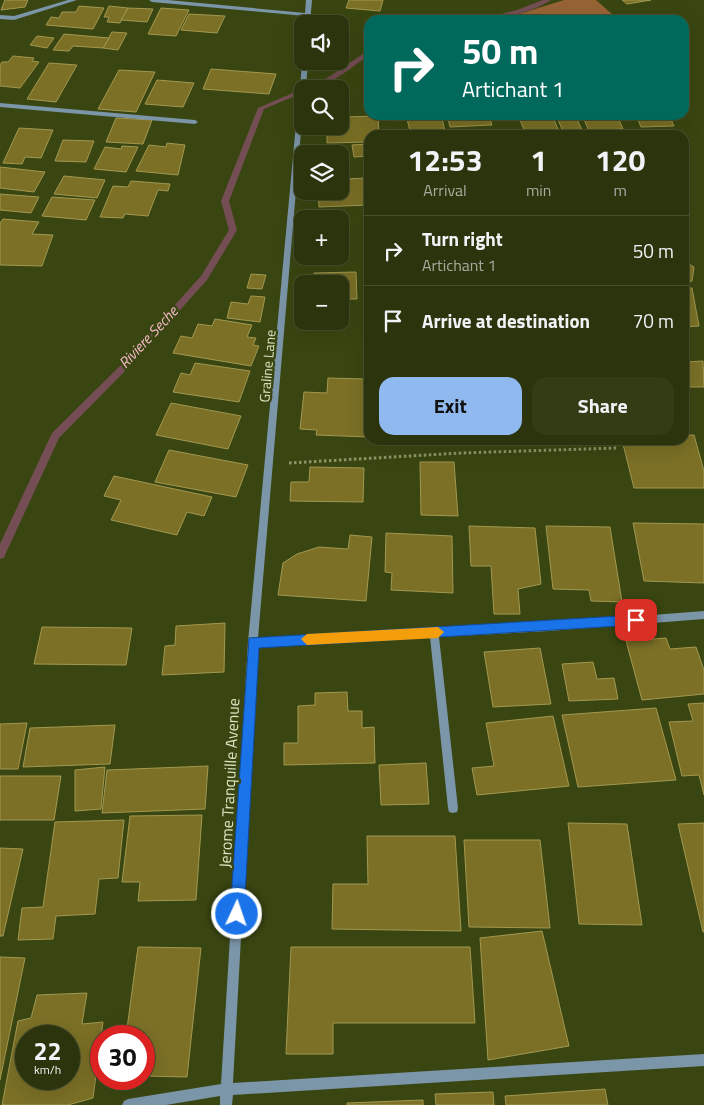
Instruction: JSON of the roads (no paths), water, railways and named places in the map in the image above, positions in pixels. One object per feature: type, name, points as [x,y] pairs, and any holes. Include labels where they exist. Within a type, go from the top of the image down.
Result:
[{"type":"street","points":[[0,17],[14,18],[74,0]]},
{"type":"street","points":[[152,0],[297,15]]},
{"type":"street","points":[[307,15],[309,0]]},
{"type":"street","points":[[0,105],[195,122]]},
{"type":"street","name":"Graline Lane","points":[[253,642],[299,135]]},
{"type":"street","points":[[253,642],[549,627],[704,615]]},
{"type":"street","points":[[434,632],[453,808]]},
{"type":"street","name":"Jerome Tranquille Avenue","points":[[226,1105],[253,642]]},
{"type":"street","points":[[128,1105],[227,1089],[704,1060]]},
{"type":"waterway","points":[[502,15],[548,0]]},
{"type":"waterway","points":[[327,80],[364,55]]},
{"type":"waterway","name":"Riviere Seche","points":[[0,555],[55,436],[125,366],[204,278],[233,230],[225,201],[261,108],[294,94]]}]
